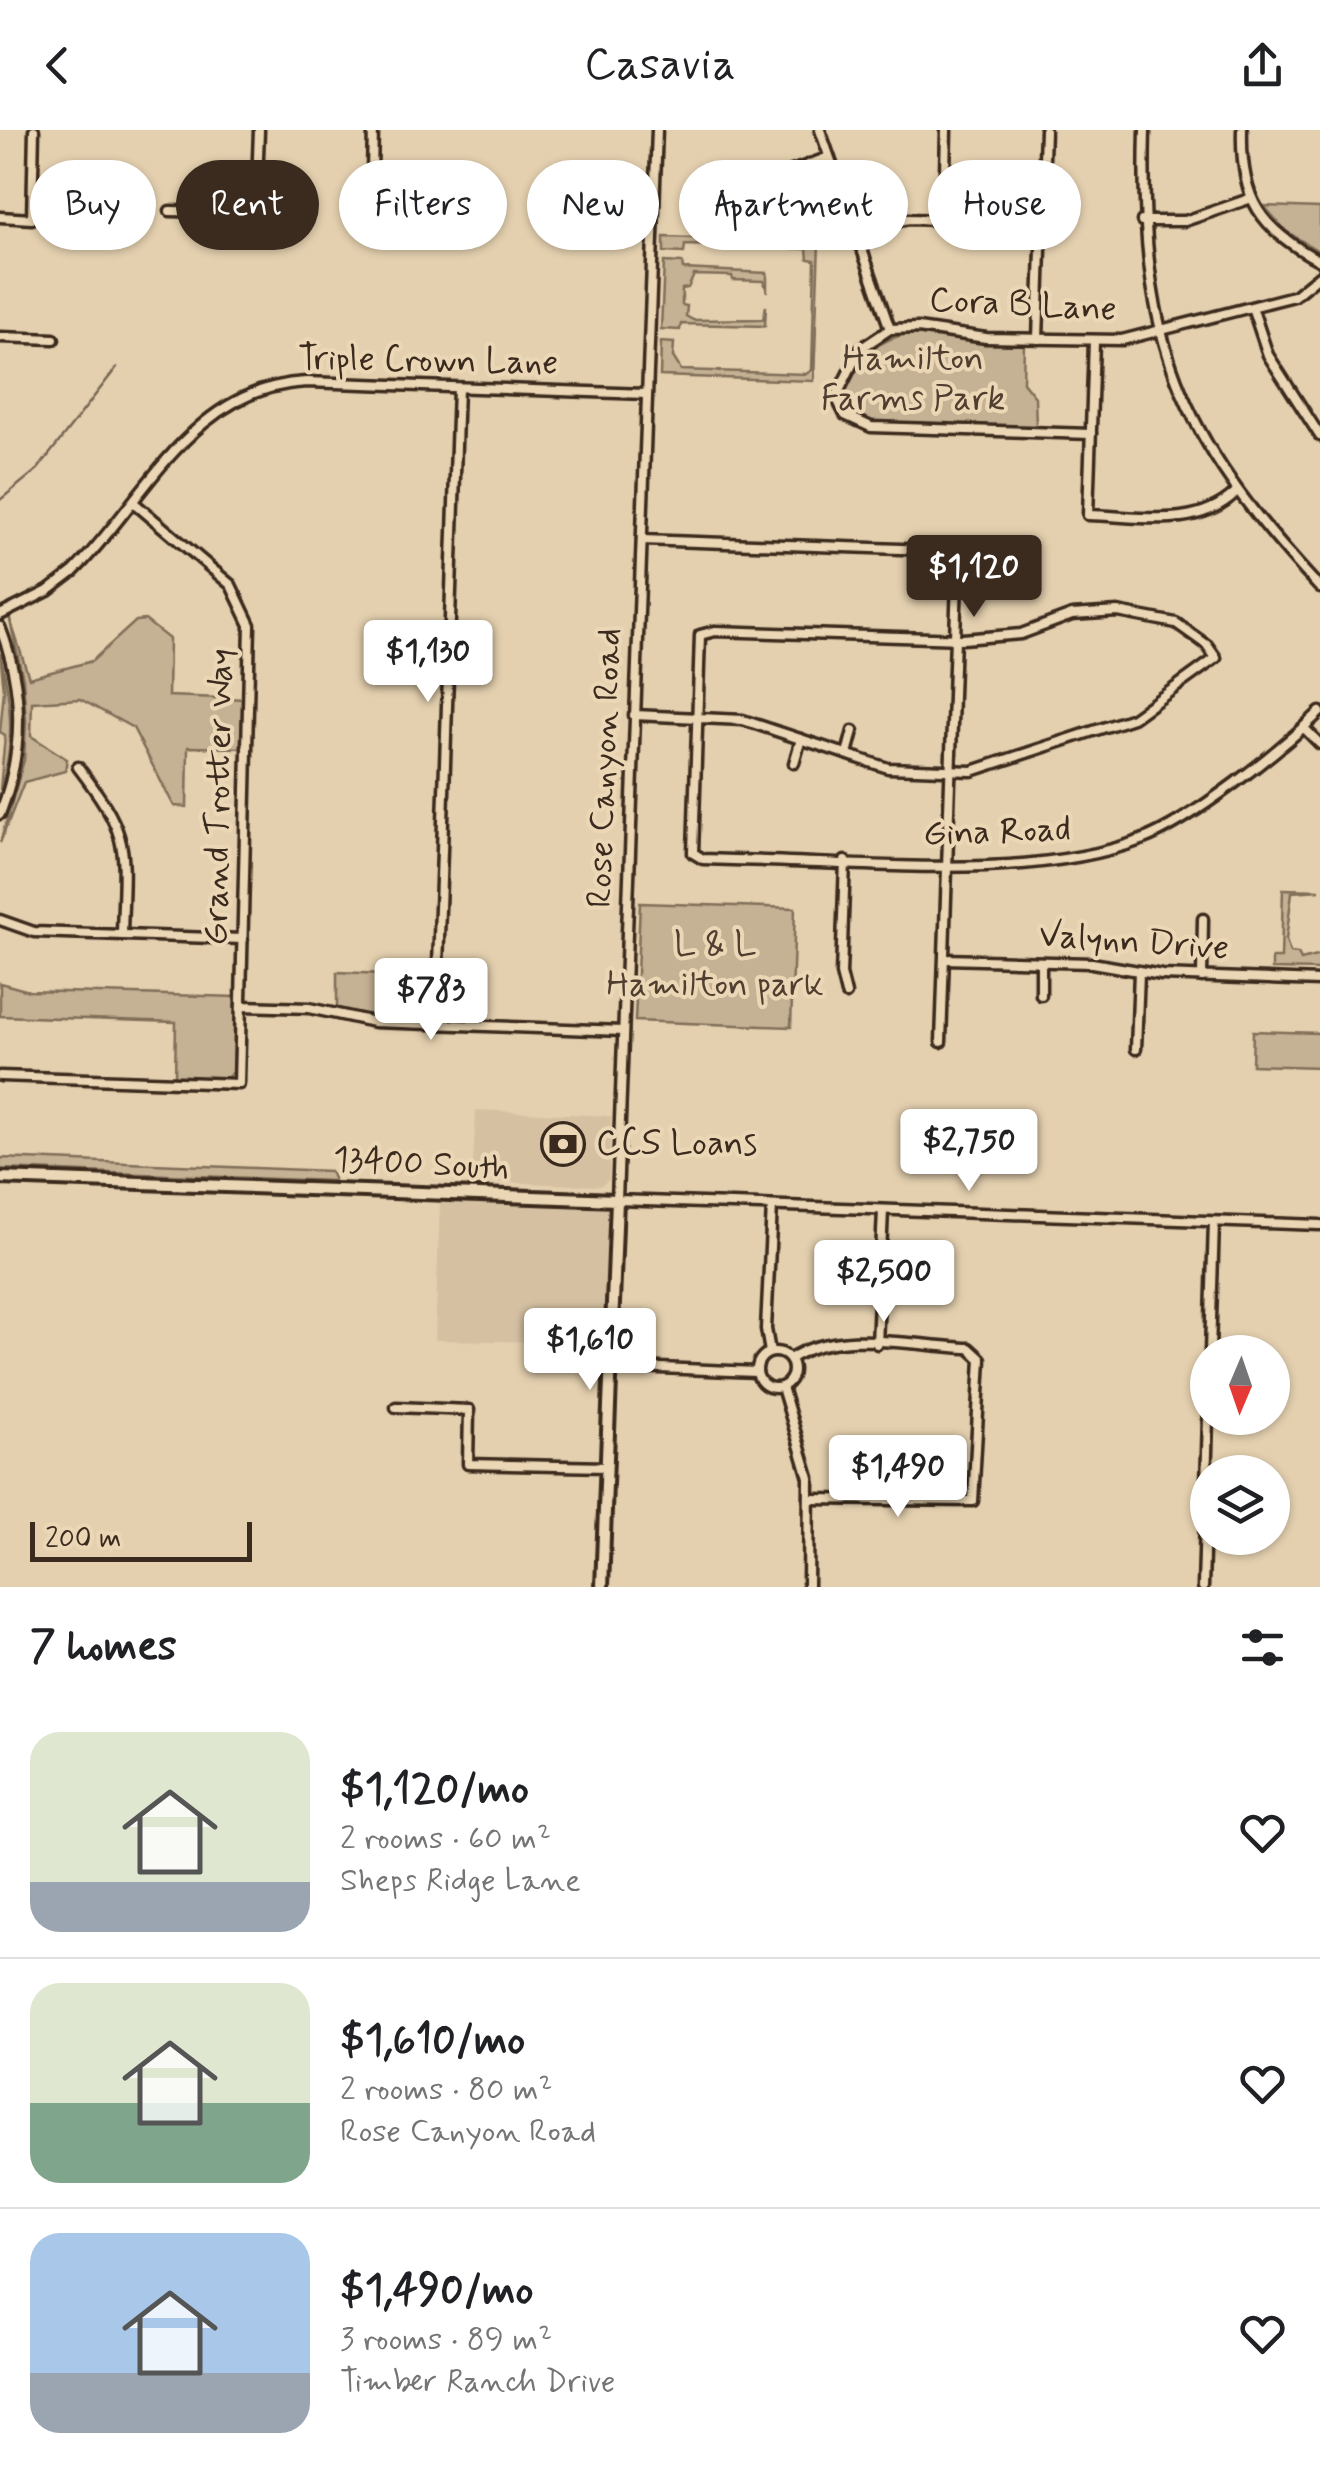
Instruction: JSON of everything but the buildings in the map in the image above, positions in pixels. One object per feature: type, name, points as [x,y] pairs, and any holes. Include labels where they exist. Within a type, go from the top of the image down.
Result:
[{"type":"main road","name":"13400 South","points":[[0,1178],[617,1200]]},
{"type":"main road","name":"Rose Canyon Road","points":[[602,1587],[617,1200]]},
{"type":"street","points":[[0,217],[32,218],[34,130]]},
{"type":"street","points":[[170,211],[256,213],[258,130]]},
{"type":"street","points":[[372,160],[373,130]]},
{"type":"street","name":"Rose Canyon Road","points":[[617,1200],[656,130]]},
{"type":"street","points":[[820,130],[830,160]]},
{"type":"street","points":[[945,160],[946,130]]},
{"type":"street","points":[[1044,160],[1045,130]]},
{"type":"street","points":[[1144,130],[1142,222],[1158,332],[1182,396],[1236,493],[1320,588]]},
{"type":"street","points":[[1242,130],[1249,200],[1290,245],[1320,262]]},
{"type":"street","points":[[821,160],[829,157]]},
{"type":"street","points":[[1142,222],[1185,221],[1249,200]]},
{"type":"street","points":[[864,250],[890,329],[860,349],[836,398],[844,415],[872,427],[1091,434]]},
{"type":"street","points":[[1038,338],[1041,250]]},
{"type":"street","name":"Cora B Lane","points":[[890,329],[1094,342],[1253,310],[1294,296],[1320,275]]},
{"type":"street","points":[[1253,310],[1268,355],[1320,436]]},
{"type":"street","points":[[0,337],[54,340]]},
{"type":"street","points":[[1094,342],[1088,515],[1196,518],[1219,508],[1236,493]]},
{"type":"street","name":"Triple Crown Lane","points":[[0,615],[65,579],[196,426],[252,392],[306,382],[646,394]]},
{"type":"street","points":[[436,1024],[458,388]]},
{"type":"street","name":"Grand Trotter Way","points":[[0,1076],[238,1084],[252,644],[248,616],[224,578],[133,502]]},
{"type":"street","points":[[642,540],[958,551],[991,550],[997,544]]},
{"type":"street","points":[[941,1042],[958,551]]},
{"type":"street","points":[[634,715],[742,720],[888,768],[972,771],[1132,718],[1216,658],[1207,645],[1176,624],[1118,612],[1072,614],[1007,637],[956,640],[715,630],[700,635],[700,718]]},
{"type":"street","points":[[0,626],[12,666],[18,720],[15,762],[0,814]]},
{"type":"street","name":"Gina Road","points":[[700,718],[693,853],[703,858],[948,864],[1063,862],[1144,839],[1228,787],[1320,712]]},
{"type":"street","points":[[1304,728],[1320,744]]},
{"type":"street","points":[[846,754],[853,731]]},
{"type":"street","points":[[794,763],[800,739]]},
{"type":"street","points":[[78,767],[110,809],[121,834],[122,935]]},
{"type":"street","points":[[845,862],[841,974],[846,994]]},
{"type":"street","points":[[0,920],[34,932],[243,938]]},
{"type":"street","points":[[1202,976],[1203,920]]},
{"type":"street","name":"Valynn Drive","points":[[945,959],[1102,964],[1138,972],[1320,980]]},
{"type":"street","points":[[1041,996],[1042,962]]},
{"type":"street","points":[[1136,1049],[1138,972]]},
{"type":"street","points":[[241,1006],[309,1008],[368,1022],[623,1031]]},
{"type":"street","name":"13400 South","points":[[617,1200],[1320,1226]]},
{"type":"street","points":[[770,1352],[766,1329],[772,1206]]},
{"type":"street","points":[[876,1344],[883,1210]]},
{"type":"street","points":[[1211,1335],[1214,1222]]},
{"type":"street","points":[[770,1352],[790,1359],[825,1344],[876,1344],[969,1348],[978,1353],[973,1501],[810,1499]]},
{"type":"street","points":[[756,1372],[760,1360],[770,1352]]},
{"type":"street","points":[[756,1372],[767,1387],[782,1387],[793,1375],[790,1359]]},
{"type":"street","points":[[611,1366],[756,1372]]},
{"type":"street","points":[[782,1387],[806,1458],[810,1499],[808,1587]]},
{"type":"street","points":[[396,1407],[469,1410],[468,1464],[607,1466]]},
{"type":"street","points":[[1203,1587],[1207,1435]]},
{"type":"shaded area","points":[[476,1110],[611,1116],[609,1180],[600,1186],[472,1181]]},
{"type":"shaded area","points":[[440,1200],[610,1208],[603,1343],[435,1340]]},
{"type":"green space","points":[[1264,206],[1320,208],[1320,252],[1286,231]]},
{"type":"green space","points":[[664,237],[679,237],[679,250],[684,253],[664,252]]},
{"type":"green space","points":[[807,250],[819,250],[814,381],[660,376],[661,342],[674,343],[673,357],[681,370],[806,374],[812,370],[815,260],[808,259]]},
{"type":"green space","points":[[664,262],[682,263],[683,269],[767,273],[767,292],[764,281],[733,280],[732,276],[694,275],[688,288],[682,289],[682,305],[687,306],[686,316],[693,320],[763,319],[766,306],[765,326],[681,324],[680,330],[661,329]]},
{"type":"green space","name":"Hamilton Farms Park","points":[[912,334],[1024,344],[1023,382],[1035,397],[1036,427],[864,422],[848,411],[842,397],[852,368],[880,344]]},
{"type":"green space","points":[[9,616],[29,678],[92,661],[136,621],[145,620],[169,639],[168,696],[246,699],[244,748],[188,747],[187,807],[174,806],[133,728],[80,699],[32,702],[31,736],[67,759],[65,771],[24,782],[0,843],[24,760],[26,721],[23,679]]},
{"type":"green space","points":[[0,653],[10,722],[0,790],[5,735],[0,732],[4,690]]},
{"type":"green space","points":[[1283,889],[1320,890],[1292,892],[1286,940],[1290,953],[1298,954],[1301,960],[1320,955],[1320,970],[1272,969],[1272,958],[1281,958]]},
{"type":"green space","name":"L & L Hamilton park","points":[[640,903],[795,908],[791,1027],[635,1021]]},
{"type":"green space","points":[[337,972],[433,976],[431,1013],[424,1018],[369,1016],[337,1009]]},
{"type":"green space","points":[[0,983],[29,991],[237,997],[235,1069],[226,1079],[175,1077],[176,1022],[0,1016]]},
{"type":"green space","points":[[1253,1031],[1320,1033],[1320,1067],[1252,1065]]},
{"type":"green space","points":[[0,1158],[330,1171],[334,1181],[0,1169]]},
{"type":"waterway","points":[[0,500],[38,469],[117,367]]},
{"type":"place","name":"CCS Loans","points":[[563,1144]]}]
